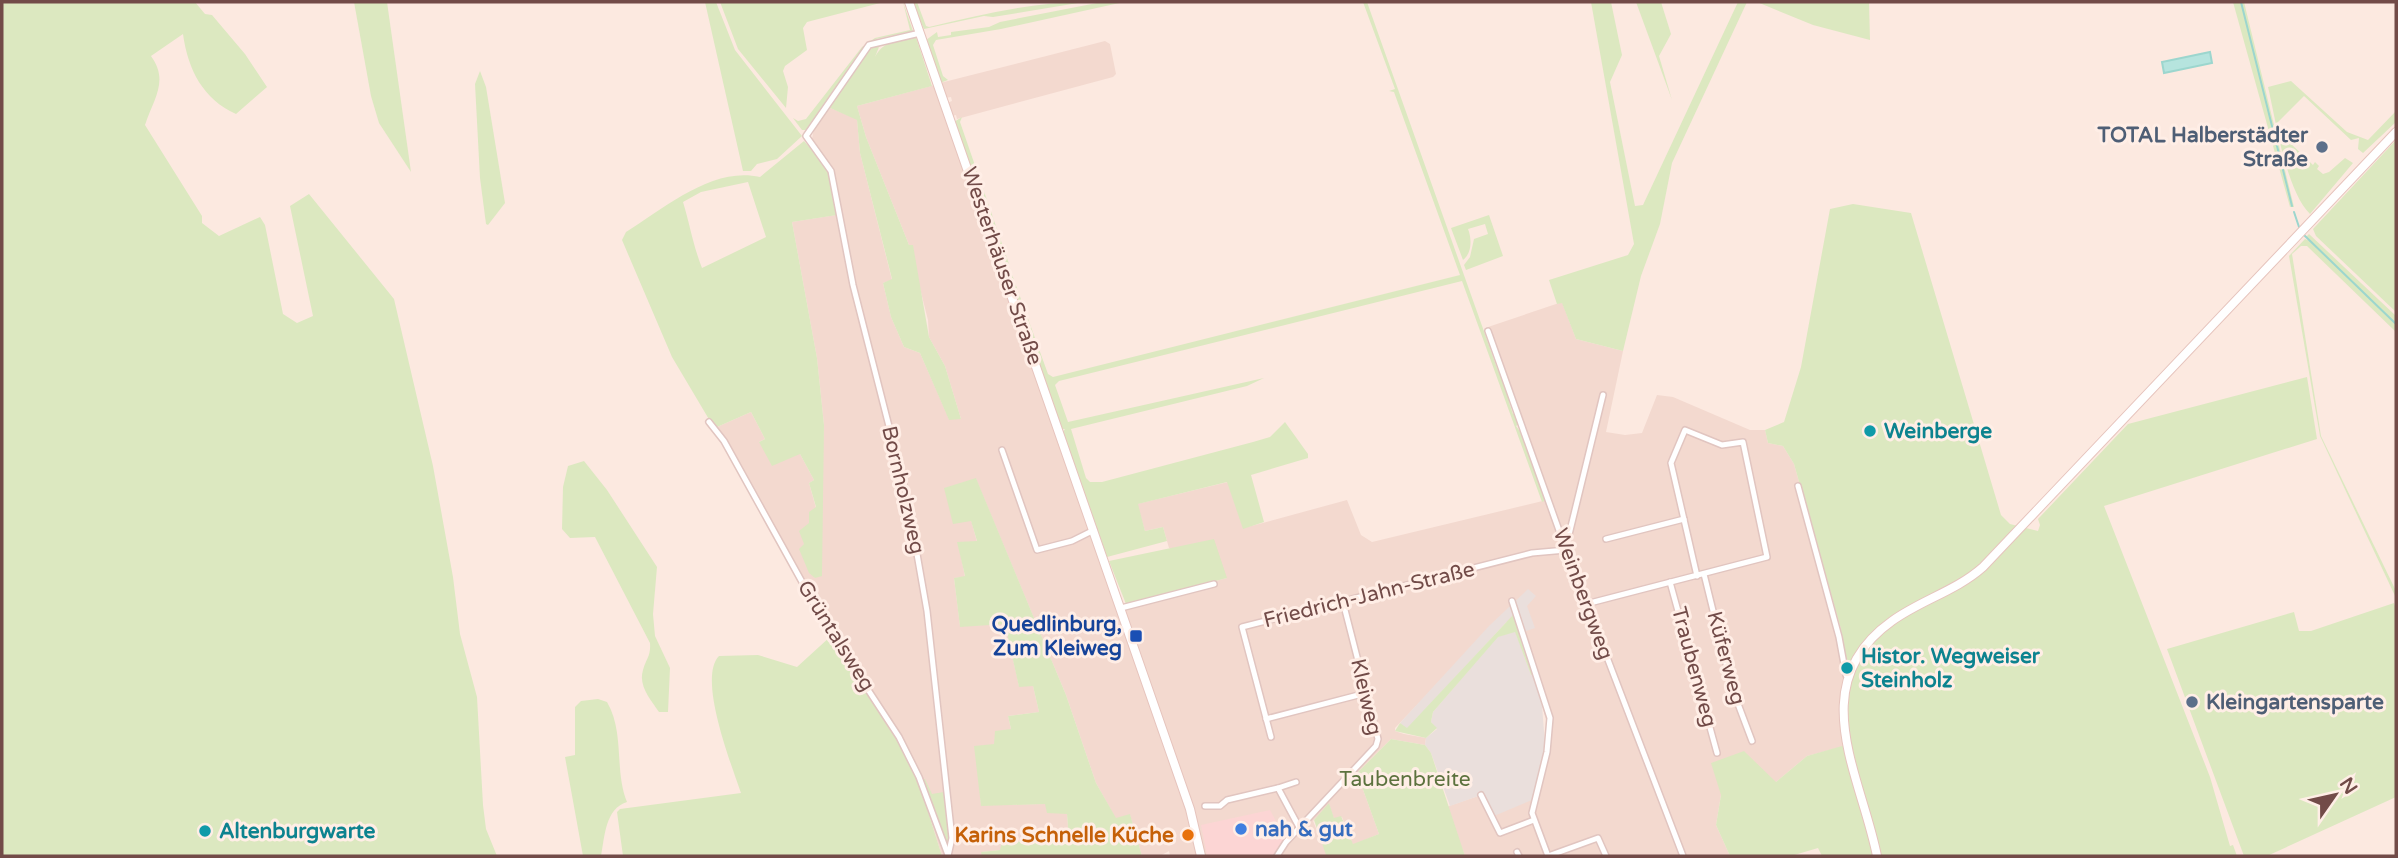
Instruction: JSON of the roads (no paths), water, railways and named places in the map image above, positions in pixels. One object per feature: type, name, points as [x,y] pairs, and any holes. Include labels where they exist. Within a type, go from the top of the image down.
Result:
[{"type":"main road","name":"Westerhäuser Straße","points":[[909,2],[1195,822],[1201,856]]},
{"type":"main road","points":[[1877,856],[1842,727],[1842,702],[1849,672],[1866,647],[1889,623],[1957,586],[1983,567],[2396,132]]},
{"type":"street","name":"Bornholzweg","points":[[920,33],[869,45],[806,136],[831,171],[853,285],[916,541],[928,611],[952,838],[948,856]]},
{"type":"street","name":"Weinbergweg","points":[[1488,331],[1586,604],[1683,856]]},
{"type":"street","points":[[1566,550],[1603,395]]},
{"type":"street","name":"Grüntalsweg","points":[[709,422],[724,441],[827,627],[894,729],[919,777],[948,856]]},
{"type":"street","name":"Küferweg","points":[[1701,575],[1767,556],[1743,442],[1722,445],[1685,429],[1671,463],[1684,519],[1732,688],[1752,741]]},
{"type":"street","points":[[1002,450],[1037,550],[1072,541],[1094,530]]},
{"type":"street","points":[[1798,486],[1849,672]]},
{"type":"street","points":[[1606,539],[1684,519]]},
{"type":"street","name":"Friedrich-Jahn-Straße","points":[[1271,737],[1242,627],[1532,553],[1555,548],[1566,550]]},
{"type":"street","points":[[1586,604],[1701,575]]},
{"type":"street","name":"Traubenweg","points":[[1670,582],[1717,753]]},
{"type":"street","points":[[1121,608],[1214,584]]},
{"type":"street","points":[[1512,601],[1550,718],[1548,752],[1533,804],[1534,820],[1548,856],[1598,838],[1606,856]]},
{"type":"street","name":"Kleiweg","points":[[1277,856],[1286,842],[1376,746],[1378,739],[1343,602]]},
{"type":"street","points":[[1266,719],[1366,694]]},
{"type":"street","points":[[1205,806],[1220,806],[1227,800],[1296,782]]},
{"type":"street","points":[[1278,788],[1300,827]]},
{"type":"street","points":[[1481,795],[1498,833],[1534,820]]},
{"type":"water","points":[[2210,52],[2212,63],[2164,73],[2162,62]]},
{"type":"waterway","points":[[2241,2],[2292,206]]},
{"type":"waterway","points":[[2294,212],[2299,227]]},
{"type":"waterway","points":[[2304,235],[2396,324]]},
{"type":"place","name":"TOTAL Halberstädter Straße","points":[[2322,147]]},
{"type":"place","name":"Weinberge","points":[[1870,431]]},
{"type":"place","name":"Quedlinburg, Zum Kleiweg","points":[[1136,636]]},
{"type":"place","name":"Histor. Wegweiser Steinholz","points":[[1847,668]]},
{"type":"place","name":"Kleingartensparte","points":[[2192,702]]},
{"type":"place","name":"nah & gut","points":[[1241,829]]},
{"type":"place","name":"Altenburgwarte","points":[[205,831]]},
{"type":"place","name":"Karins Schnelle Küche","points":[[1188,835]]},
{"type":"park label","name":"Taubenbreite","points":[[1405,779]]}]
